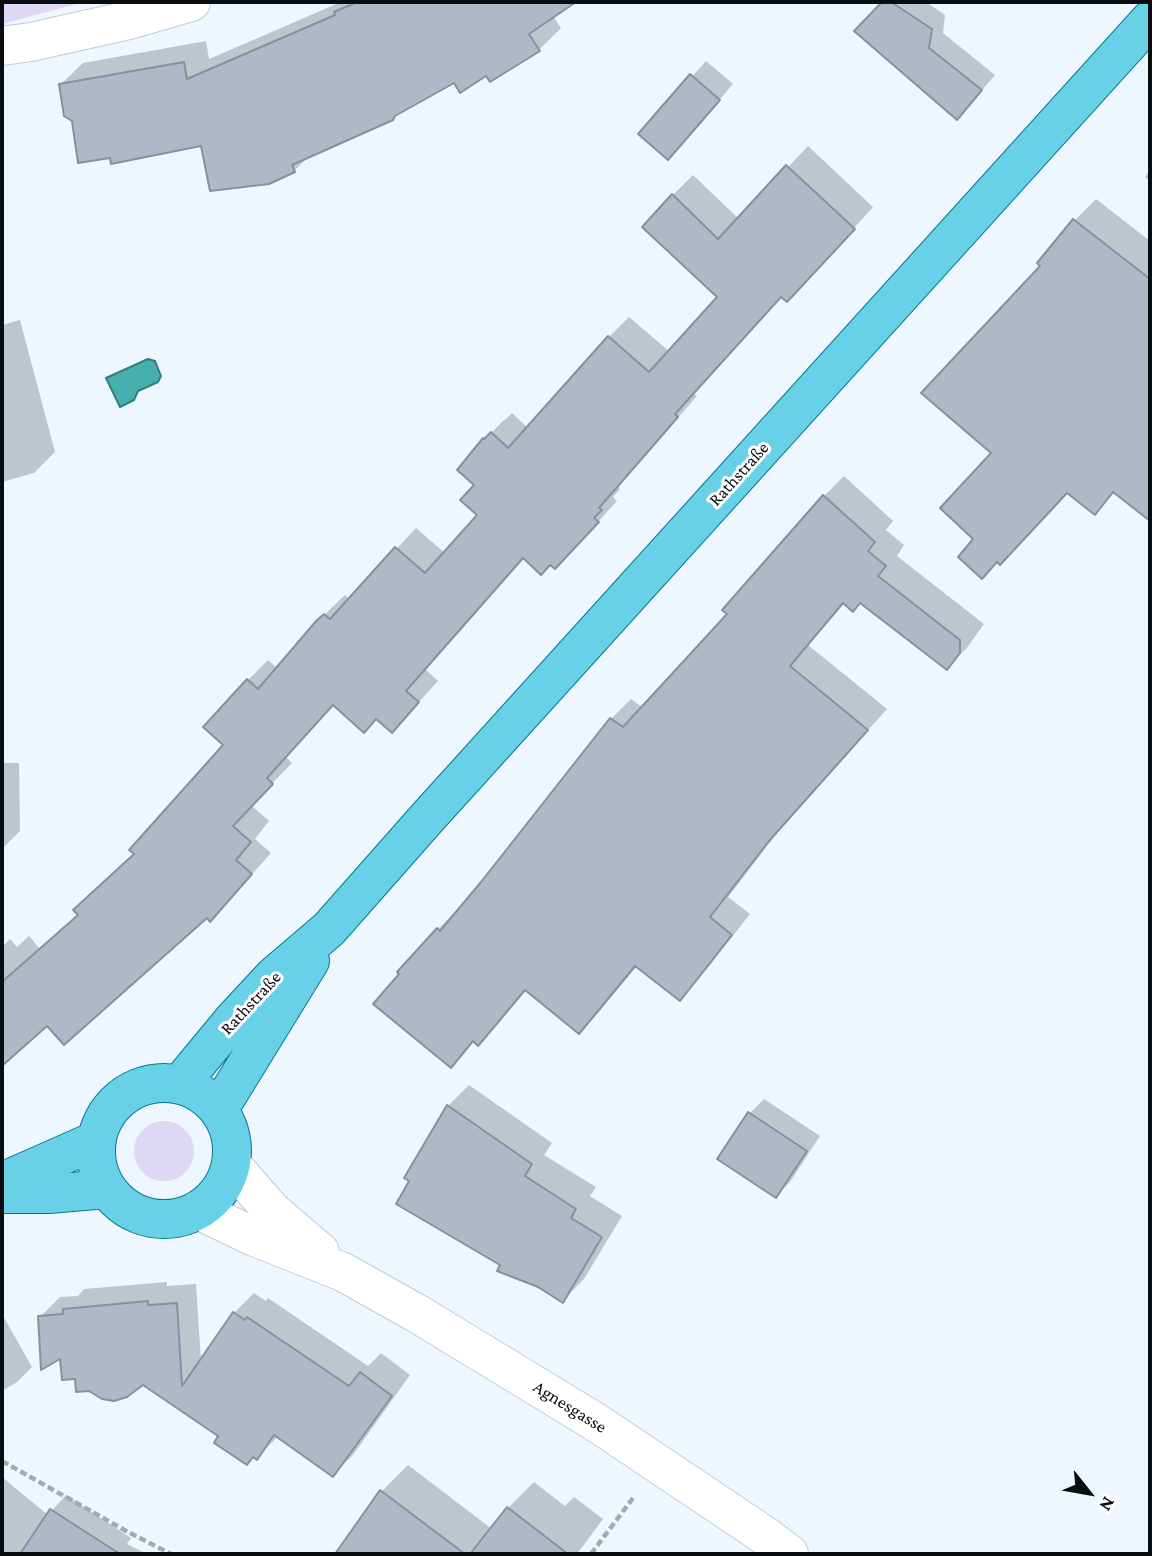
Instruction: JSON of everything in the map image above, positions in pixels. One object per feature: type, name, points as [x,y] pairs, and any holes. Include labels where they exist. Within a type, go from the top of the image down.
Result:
[{"type":"main road","name":"Rathstraße","points":[[180,1084],[274,975],[329,929],[426,818],[1150,20]]},
{"type":"main road","name":"Rathstraße","points":[[219,1109],[329,929]]},
{"type":"main road","points":[[153,1083],[180,1084],[202,1093],[219,1109],[231,1135],[231,1164],[219,1191],[198,1210],[174,1218],[148,1217],[125,1207],[107,1189],[97,1166],[97,1140],[107,1114],[127,1094],[153,1083]]},
{"type":"main road","points":[[2,1182],[97,1140]]},
{"type":"main road","points":[[2,1194],[49,1194],[107,1189]]},
{"type":"street","points":[[2,46],[129,20],[191,2]]},
{"type":"street","name":"Agnesgasse","points":[[231,1164],[272,1211],[342,1272]]},
{"type":"street","name":"Agnesgasse","points":[[198,1210],[252,1236],[342,1272],[418,1314],[597,1423],[789,1554]]},
{"type":"path","points":[[2,1461],[171,1554]]},
{"type":"path","points":[[591,1554],[635,1495],[663,1467]]},
{"type":"shaded area","points":[[2,2],[84,2],[2,24]]},
{"type":"shaded area","points":[[164,1121],[181,1126],[189,1134],[194,1151],[189,1168],[181,1176],[164,1181],[147,1176],[139,1168],[134,1151],[139,1134],[147,1126]]},
{"type":"water","points":[[148,359],[155,361],[161,376],[158,382],[138,391],[134,400],[120,407],[106,378]]},
{"type":"building","points":[[357,2],[576,2],[529,34],[540,51],[490,82],[486,76],[460,93],[454,83],[395,116],[393,120],[292,165],[295,172],[269,184],[210,191],[201,146],[111,164],[110,158],[78,163],[72,121],[64,116],[59,84],[184,62],[187,79],[335,15],[334,12]]},
{"type":"building","points":[[882,2],[891,2],[932,29],[929,48],[982,90],[957,120],[854,31]]},
{"type":"building","points":[[690,74],[720,100],[668,160],[638,134]]},
{"type":"building","points":[[786,165],[855,229],[787,302],[781,297],[675,414],[678,417],[599,508],[602,510],[594,518],[599,522],[555,569],[550,565],[541,575],[523,558],[406,691],[419,702],[392,733],[376,719],[364,733],[333,705],[267,778],[273,784],[233,826],[251,842],[236,860],[252,874],[210,922],[207,918],[64,1045],[47,1026],[2,1066],[2,982],[78,915],[73,910],[134,854],[129,850],[223,745],[203,727],[247,679],[258,689],[317,620],[324,614],[330,619],[395,547],[425,573],[477,515],[460,500],[474,485],[457,470],[483,438],[491,432],[508,448],[608,336],[649,372],[717,297],[642,227],[672,194],[718,239]]},
{"type":"building","points":[[1073,219],[1150,279],[1150,521],[1113,492],[1095,515],[1067,493],[1000,565],[997,562],[982,579],[958,557],[973,539],[940,508],[991,453],[921,393],[1040,266],[1037,263]]},
{"type":"building","points":[[823,495],[875,542],[868,551],[886,566],[878,576],[960,640],[960,653],[947,670],[860,603],[853,612],[843,603],[790,666],[868,730],[769,841],[710,917],[732,935],[680,1001],[635,966],[579,1034],[525,990],[478,1046],[473,1041],[451,1068],[373,1004],[399,974],[397,972],[437,928],[440,931],[481,882],[610,718],[623,727],[727,614],[722,610]]},
{"type":"building","points":[[447,1105],[532,1164],[525,1176],[576,1209],[571,1218],[602,1237],[563,1303],[538,1287],[497,1271],[500,1265],[396,1204],[409,1181],[404,1178]]},
{"type":"building","points":[[748,1112],[807,1151],[776,1198],[717,1159]]},
{"type":"building","points":[[148,1301],[148,1305],[177,1303],[182,1386],[233,1312],[245,1320],[247,1317],[349,1386],[360,1372],[392,1396],[333,1477],[274,1435],[257,1460],[253,1457],[247,1465],[214,1443],[218,1436],[143,1385],[127,1397],[114,1401],[102,1399],[89,1391],[76,1392],[75,1379],[62,1380],[60,1359],[41,1370],[38,1316],[63,1314],[63,1309]]},
{"type":"building","points":[[380,1490],[465,1554],[335,1554]]},
{"type":"building","points":[[507,1507],[568,1554],[470,1554]]},
{"type":"building","points":[[50,1509],[120,1554],[20,1554]]}]
